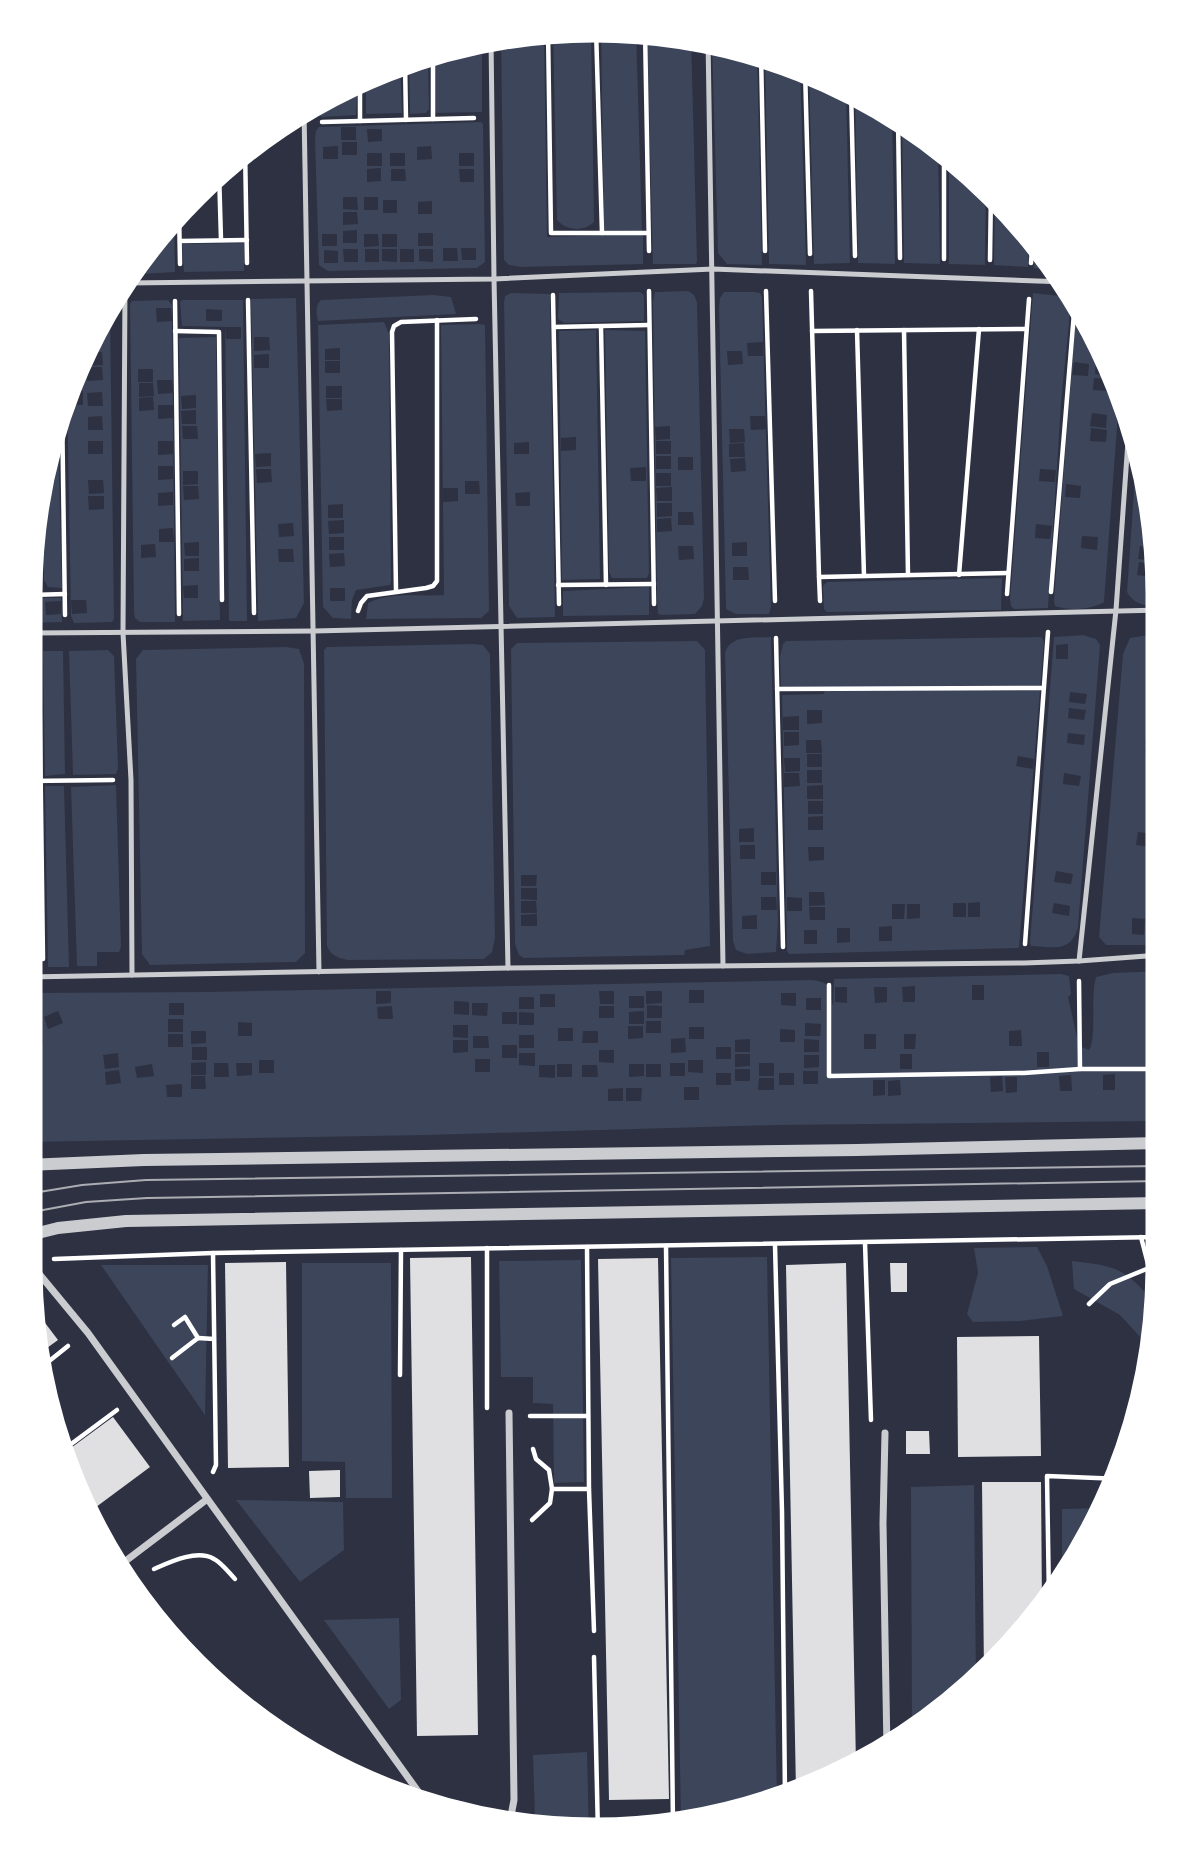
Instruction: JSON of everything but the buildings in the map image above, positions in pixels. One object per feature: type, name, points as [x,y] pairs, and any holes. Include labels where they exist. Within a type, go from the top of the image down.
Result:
[{"type":"street","points":[[38,1165],[1150,1143]]},
{"type":"street","points":[[38,1233],[58,1228],[126,1221],[1150,1203]]},
{"type":"street","points":[[38,1273],[88,1333],[420,1794]]},
{"type":"street","points":[[509,1413],[514,1800],[511,1816]]},
{"type":"street","points":[[885,1433],[883,1523],[887,1739]]},
{"type":"street","points":[[124,1562],[206,1500]]},
{"type":"lane","points":[[491,48],[508,968]]},
{"type":"lane","points":[[708,50],[723,966]]},
{"type":"lane","points":[[304,122],[319,972]]},
{"type":"lane","points":[[133,285],[494,279],[713,269],[1054,281]]},
{"type":"lane","points":[[127,294],[122,633],[131,780],[132,975]]},
{"type":"lane","points":[[1079,961],[1116,610],[1128,439]]},
{"type":"lane","points":[[38,633],[314,631],[1150,611]]},
{"type":"lane","points":[[38,977],[508,968],[1024,963],[1150,955]]},
{"type":"path","points":[[596,38],[602,233]]},
{"type":"path","points":[[548,41],[551,233],[648,233]]},
{"type":"path","points":[[645,41],[654,623]]},
{"type":"path","points":[[433,63],[433,119]]},
{"type":"path","points":[[761,64],[783,966]]},
{"type":"path","points":[[405,72],[406,120]]},
{"type":"path","points":[[805,80],[819,577],[1008,573]]},
{"type":"path","points":[[360,91],[360,121]]},
{"type":"path","points":[[851,102],[855,274]]},
{"type":"path","points":[[304,122],[492,118]]},
{"type":"path","points":[[898,129],[900,276]]},
{"type":"path","points":[[245,162],[255,631]]},
{"type":"path","points":[[944,162],[944,277]]},
{"type":"path","points":[[219,184],[221,240]]},
{"type":"path","points":[[990,203],[990,279]]},
{"type":"path","points":[[179,224],[175,331],[179,632]]},
{"type":"path","points":[[180,241],[247,240]]},
{"type":"path","points":[[1005,614],[1032,251]]},
{"type":"path","points":[[553,276],[559,624]]},
{"type":"path","points":[[1024,963],[1074,313]]},
{"type":"path","points":[[396,590],[394,326],[401,322],[495,318]]},
{"type":"path","points":[[357,629],[361,603],[367,596],[396,590],[426,589],[437,581],[437,320]]},
{"type":"path","points":[[554,327],[649,325]]},
{"type":"path","points":[[601,327],[606,585]]},
{"type":"path","points":[[960,575],[979,329]]},
{"type":"path","points":[[812,331],[1026,329]]},
{"type":"path","points":[[857,330],[864,576]]},
{"type":"path","points":[[904,330],[908,575]]},
{"type":"path","points":[[175,331],[219,332],[222,600]]},
{"type":"path","points":[[62,434],[65,633]]},
{"type":"path","points":[[39,581],[39,595],[65,594]]},
{"type":"path","points":[[558,585],[654,584]]},
{"type":"path","points":[[38,633],[44,977]]},
{"type":"path","points":[[777,690],[1044,688]]},
{"type":"path","points":[[41,781],[131,780]]},
{"type":"path","points":[[1079,961],[1080,1069]]},
{"type":"path","points":[[829,966],[829,1076],[1150,1069]]},
{"type":"path","points":[[1089,1304],[1110,1284],[1149,1268],[1141,1237]]},
{"type":"path","points":[[38,1260],[214,1253],[1150,1237]]},
{"type":"path","points":[[864,1243],[869,1418],[885,1433]]},
{"type":"path","points":[[775,1245],[782,1511],[785,1788]]},
{"type":"path","points":[[666,1246],[673,1817]]},
{"type":"path","points":[[587,1247],[589,1489],[594,1631]]},
{"type":"path","points":[[487,1248],[487,1412],[521,1416],[588,1416]]},
{"type":"path","points":[[400,1375],[401,1250]]},
{"type":"path","points":[[209,1480],[216,1465],[214,1253]]},
{"type":"path","points":[[174,1325],[186,1317],[198,1338]]},
{"type":"path","points":[[172,1358],[198,1338],[214,1339]]},
{"type":"path","points":[[47,1363],[68,1346],[76,1357]]},
{"type":"path","points":[[68,1446],[117,1410],[109,1399]]},
{"type":"path","points":[[1049,1587],[1047,1476],[1108,1478]]},
{"type":"path","points":[[552,1489],[589,1489]]},
{"type":"path","points":[[147,1572],[198,1555],[214,1558],[242,1588]]},
{"type":"path","points":[[594,1657],[598,1822]]},
{"type":"shaded area","points":[[591,38],[594,222],[580,229],[570,228],[557,220],[553,40]]},
{"type":"shaded area","points":[[601,38],[636,40],[642,231],[604,230]]},
{"type":"shaded area","points":[[544,41],[547,237],[642,234],[643,264],[521,267],[509,265],[504,260],[501,46]]},
{"type":"shaded area","points":[[647,41],[691,47],[697,261],[696,264],[653,264]]},
{"type":"shaded area","points":[[482,50],[482,112],[435,113],[435,62]]},
{"type":"shaded area","points":[[712,51],[757,63],[762,265],[727,264],[718,253]]},
{"type":"shaded area","points":[[428,64],[429,109],[426,113],[410,114],[409,71]]},
{"type":"shaded area","points":[[765,66],[800,78],[806,265],[769,264]]},
{"type":"shaded area","points":[[400,74],[402,113],[366,114],[366,88]]},
{"type":"shaded area","points":[[809,82],[846,99],[850,263],[814,264]]},
{"type":"shaded area","points":[[357,92],[356,115],[317,113]]},
{"type":"shaded area","points":[[855,104],[892,125],[895,264],[858,263]]},
{"type":"shaded area","points":[[481,122],[485,262],[477,268],[328,271],[319,265],[315,140],[319,127]],"holes":[[[341,127],[356,127],[356,140],[341,140]],[[367,129],[382,129],[382,141],[368,142]],[[342,142],[357,142],[357,155],[342,155]],[[338,146],[338,159],[323,159],[323,147]],[[431,146],[432,159],[417,160],[417,147]],[[367,153],[382,153],[382,166],[367,166]],[[390,153],[405,153],[405,166],[390,166]],[[459,153],[474,153],[474,166],[459,166]],[[381,168],[381,181],[367,182],[367,169]],[[391,169],[405,169],[406,181],[391,181]],[[459,169],[474,169],[474,182],[460,182]],[[343,197],[357,197],[358,210],[343,209]],[[364,197],[378,197],[378,210],[364,210]],[[383,200],[397,200],[397,213],[383,213]],[[432,201],[432,214],[418,214],[418,202]],[[343,212],[357,212],[358,224],[343,225]],[[357,230],[357,243],[343,243],[343,231]],[[418,233],[433,233],[433,246],[418,246]],[[322,234],[337,234],[337,246],[322,246]],[[364,234],[378,234],[379,246],[364,247]],[[382,234],[397,234],[397,247],[382,247]],[[443,248],[457,248],[458,261],[443,261]],[[461,248],[476,248],[476,260],[462,260]],[[343,249],[358,249],[358,262],[344,262]],[[365,249],[379,249],[379,262],[365,262]],[[382,249],[397,249],[397,262],[382,261]],[[400,249],[414,249],[414,262],[400,262]],[[419,249],[433,249],[433,262],[419,261]],[[324,250],[338,251],[338,263],[324,263]]]},
{"type":"shaded area","points":[[902,131],[938,157],[940,264],[904,263]]},
{"type":"shaded area","points":[[949,166],[986,199],[985,265],[949,264]]},
{"type":"shaded area","points":[[995,208],[1029,248],[1028,267],[994,265]]},
{"type":"shaded area","points":[[174,230],[175,272],[141,274],[153,256]]},
{"type":"shaded area","points":[[244,243],[244,271],[184,272],[182,244]]},
{"type":"shaded area","points":[[1035,255],[1045,269],[1034,268]]},
{"type":"shaded area","points":[[688,291],[694,295],[697,302],[704,598],[702,606],[695,614],[658,614],[657,599],[653,301],[655,292]],"holes":[[[670,426],[670,439],[656,440],[655,427]],[[656,441],[671,441],[671,454],[656,454]],[[656,456],[671,456],[671,469],[656,469]],[[678,457],[693,457],[693,470],[678,470]],[[656,473],[671,473],[671,486],[656,486]],[[672,487],[672,501],[657,501],[656,488]],[[657,503],[672,503],[672,516],[657,517]],[[678,512],[693,512],[694,525],[678,525]],[[671,518],[672,531],[657,532],[657,519]],[[678,546],[693,546],[694,559],[679,560]]]},
{"type":"shaded area","points":[[640,292],[644,295],[644,321],[564,323],[558,319],[559,293]]},
{"type":"shaded area","points":[[724,292],[755,292],[762,297],[766,426],[765,416],[750,416],[751,430],[766,429],[771,606],[769,614],[736,614],[726,609],[720,298]],"holes":[[[763,342],[763,356],[748,356],[747,343]],[[727,351],[742,351],[743,364],[728,365]],[[729,429],[744,429],[745,442],[730,443]],[[744,443],[745,457],[729,457],[729,444]],[[745,458],[746,471],[731,472],[730,459]],[[747,542],[747,556],[732,556],[732,543]],[[733,567],[748,567],[749,580],[733,580]]]},
{"type":"shaded area","points":[[511,293],[550,294],[555,617],[517,618],[509,606],[505,296]],"holes":[[[529,442],[529,454],[514,454],[514,443]],[[530,492],[530,506],[516,506],[515,493]]]},
{"type":"shaded area","points":[[1033,293],[1063,296],[1070,308],[1061,403],[1048,608],[1014,609],[1011,606]],"holes":[[[1040,469],[1056,470],[1055,482],[1039,481]],[[1036,524],[1052,526],[1050,539],[1035,538]]]},
{"type":"shaded area","points":[[433,295],[451,297],[456,314],[318,321],[317,318],[317,307],[321,300]]},
{"type":"shaded area","points":[[296,298],[304,603],[296,618],[258,621],[251,299]],"holes":[[[254,337],[269,337],[270,350],[254,351]],[[269,354],[269,368],[254,368],[254,355]],[[271,453],[271,466],[256,467],[255,454]],[[256,469],[271,469],[272,482],[257,483]],[[293,523],[294,536],[279,537],[278,524]],[[278,549],[293,549],[294,562],[279,562]]]},
{"type":"shaded area","points":[[168,300],[172,305],[173,391],[172,380],[157,380],[158,394],[173,393],[173,405],[158,405],[158,419],[173,418],[173,411],[175,622],[140,622],[135,618],[134,612],[132,301]],"holes":[[[156,308],[171,308],[172,321],[157,322]],[[138,369],[153,369],[153,382],[138,382]],[[139,383],[153,383],[154,396],[139,397]],[[153,397],[154,410],[139,411],[139,398]],[[158,441],[173,441],[173,454],[158,455]],[[158,466],[173,466],[173,479],[158,480]],[[173,492],[173,505],[158,506],[158,493]],[[173,528],[174,542],[159,542],[159,529]],[[155,544],[156,557],[141,558],[141,545]]]},
{"type":"shaded area","points":[[243,300],[247,621],[229,621],[225,327],[182,326],[180,302]],"holes":[[[206,309],[222,310],[222,321],[206,321]],[[225,327],[241,327],[241,339],[226,339]]]},
{"type":"shaded area","points":[[1076,317],[1099,362],[1096,362],[1095,374],[1105,375],[1107,379],[1094,378],[1093,390],[1109,391],[1110,387],[1118,409],[1104,602],[1087,608],[1055,606]],"holes":[[[1074,362],[1089,364],[1088,376],[1072,375]],[[1092,413],[1107,415],[1106,428],[1090,426]],[[1091,428],[1107,430],[1106,442],[1090,441]],[[1066,484],[1081,486],[1080,498],[1065,497]],[[1082,536],[1098,537],[1097,550],[1081,548]]]},
{"type":"shaded area","points":[[110,322],[114,619],[112,622],[74,623],[71,616],[68,417],[72,405],[83,405],[83,391],[77,391],[87,369],[87,381],[103,380],[102,367],[88,367],[103,365],[102,352],[95,352]],"holes":[[[102,392],[103,406],[88,406],[87,393]],[[102,416],[103,430],[88,430],[88,417]],[[88,441],[103,441],[103,454],[88,454]],[[88,480],[103,480],[104,493],[89,494]],[[88,496],[104,496],[104,509],[89,510]],[[71,600],[86,600],[87,613],[72,614]]]},
{"type":"shaded area","points":[[384,322],[389,334],[391,581],[390,585],[356,590],[352,600],[351,619],[333,618],[323,607],[318,325]],"holes":[[[340,348],[340,360],[325,360],[325,349]],[[325,361],[340,361],[340,373],[325,373]],[[326,386],[342,386],[342,398],[326,398]],[[326,399],[342,399],[342,410],[327,411]],[[343,504],[343,518],[328,518],[328,505]],[[344,520],[344,533],[329,534],[328,521]],[[329,537],[344,537],[344,550],[329,550]],[[344,553],[345,566],[330,567],[329,554]],[[330,588],[345,588],[345,601],[330,601]]]},
{"type":"shaded area","points":[[441,325],[485,325],[489,611],[481,618],[366,619],[368,603],[377,599],[444,595]],"holes":[[[465,481],[479,481],[480,494],[465,494]],[[443,488],[458,488],[458,501],[443,502]]]},
{"type":"shaded area","points":[[596,330],[600,579],[562,580],[559,331]],"holes":[[[576,437],[576,450],[561,451],[561,438]]]},
{"type":"shaded area","points":[[605,330],[645,331],[649,573],[647,578],[612,578],[609,572]],"holes":[[[646,467],[646,481],[631,481],[630,468]]]},
{"type":"shaded area","points":[[216,337],[220,620],[183,621],[179,338]],"holes":[[[196,395],[196,408],[182,409],[181,396]],[[196,410],[196,424],[182,424],[181,411]],[[182,426],[197,426],[198,439],[183,439]],[[183,471],[198,471],[198,484],[183,485]],[[183,486],[198,486],[199,499],[184,500]],[[199,542],[199,556],[185,556],[184,543]],[[199,558],[199,571],[184,571],[184,559]],[[198,585],[198,598],[184,598],[183,586]]]},
{"type":"shaded area","points":[[59,446],[62,588],[48,587],[44,580],[43,522]]},
{"type":"shaded area","points":[[1136,467],[1145,516],[1142,516],[1141,523],[1146,523],[1148,548],[1140,546],[1138,559],[1149,560],[1149,563],[1139,562],[1137,575],[1150,577],[1150,605],[1138,603],[1127,592]]},
{"type":"shaded area","points":[[1002,578],[1001,610],[827,612],[824,609],[823,586],[827,582]]},
{"type":"shaded area","points":[[649,587],[649,615],[563,616],[563,591]]},
{"type":"shaded area","points":[[38,598],[61,598],[62,622],[38,623]],"holes":[[[61,601],[61,614],[46,615],[45,602]]]},
{"type":"shaded area","points":[[1083,635],[1096,639],[1100,645],[1078,927],[1071,941],[1060,947],[1031,946],[1030,942],[1054,637]],"holes":[[[1068,644],[1068,659],[1056,659],[1056,645]],[[1070,692],[1087,694],[1085,704],[1069,702]],[[1069,708],[1086,710],[1084,720],[1068,718]],[[1068,733],[1085,735],[1084,745],[1067,743]],[[1064,773],[1081,776],[1079,786],[1063,784]],[[1056,871],[1073,874],[1071,884],[1054,882]],[[1054,903],[1070,906],[1069,916],[1052,913]]]},
{"type":"shaded area","points":[[1150,635],[1150,721],[1146,733],[1150,734],[1150,737],[1147,736],[1145,743],[1150,747],[1146,746],[1145,753],[1150,754],[1150,834],[1138,832],[1136,845],[1150,847],[1145,945],[1106,945],[1099,937],[1123,654],[1130,638]],"holes":[[[1132,918],[1145,919],[1144,935],[1132,934]]]},
{"type":"shaded area","points":[[771,637],[778,923],[776,952],[747,954],[736,950],[733,941],[725,653],[732,643],[738,640]],"holes":[[[754,828],[754,842],[739,842],[739,829]],[[740,845],[755,845],[755,859],[740,859]],[[761,872],[776,872],[776,885],[761,885]],[[761,897],[776,897],[777,910],[761,910]],[[757,915],[757,929],[742,929],[742,916]]]},
{"type":"shaded area","points":[[1041,637],[1044,641],[1019,948],[789,954],[787,951],[782,695],[824,694],[825,688],[781,687],[780,657],[786,641]],"holes":[[[807,710],[822,710],[822,723],[807,724]],[[799,716],[799,730],[783,730],[783,717]],[[784,732],[799,732],[799,745],[784,746]],[[806,740],[821,740],[822,753],[806,753]],[[807,754],[822,754],[822,767],[807,767]],[[1018,756],[1034,759],[1033,769],[1016,766]],[[784,758],[800,758],[800,771],[785,772]],[[807,770],[822,770],[822,783],[807,783]],[[784,773],[799,773],[800,786],[784,787]],[[823,785],[823,799],[807,799],[807,786]],[[808,801],[823,801],[823,814],[808,814]],[[823,816],[823,830],[808,830],[808,817]],[[808,847],[824,847],[824,860],[809,861]],[[809,892],[824,892],[825,905],[809,906]],[[787,897],[802,898],[802,911],[787,911]],[[980,902],[980,917],[968,917],[968,903]],[[953,903],[966,903],[966,917],[953,917]],[[892,904],[905,904],[904,919],[892,919]],[[907,904],[920,904],[920,918],[907,919]],[[809,907],[825,907],[825,920],[810,920]],[[892,926],[892,941],[879,941],[879,927]],[[837,928],[850,928],[850,942],[837,943]],[[804,930],[817,930],[817,944],[804,944]]]},
{"type":"shaded area","points":[[697,641],[705,650],[710,946],[685,950],[684,955],[524,958],[519,955],[515,944],[511,649],[517,643]],"holes":[[[521,875],[537,875],[536,886],[521,886]],[[521,888],[537,888],[537,900],[521,899]],[[521,901],[536,901],[537,913],[521,913]],[[537,914],[537,926],[521,926],[521,915]]]},
{"type":"shaded area","points":[[483,645],[490,654],[495,938],[492,952],[484,959],[348,960],[338,957],[327,946],[324,650],[327,647]]},
{"type":"shaded area","points":[[299,649],[304,664],[305,953],[296,962],[150,965],[142,954],[136,659],[143,650]]},
{"type":"shaded area","points":[[108,650],[114,656],[118,768],[116,774],[73,775],[69,651]]},
{"type":"shaded area","points":[[43,651],[63,651],[65,774],[45,776]]},
{"type":"shaded area","points":[[116,785],[121,947],[119,952],[97,952],[97,966],[77,966],[71,787]]},
{"type":"shaded area","points":[[45,786],[64,786],[69,967],[48,967]]},
{"type":"shaded area","points":[[1150,971],[1150,1121],[776,1125],[38,1142],[38,1043],[43,1042],[41,1032],[38,1032],[38,993],[812,980],[827,985],[833,1006],[834,979],[1061,974],[1069,976],[1071,994],[1068,997],[1079,1046],[1089,1050],[1093,1036],[1096,977],[1113,973]],"holes":[[[972,985],[984,985],[984,1000],[972,1000]],[[915,986],[915,1002],[903,1002],[902,987]],[[835,987],[847,987],[847,1003],[835,1002]],[[874,987],[887,987],[887,1002],[875,1003]],[[689,990],[704,990],[704,1003],[689,1003]],[[376,991],[391,991],[391,1003],[376,1004]],[[599,991],[614,991],[614,1004],[600,1004]],[[646,991],[662,991],[662,1003],[646,1004]],[[781,993],[796,993],[796,1006],[781,1005]],[[540,994],[555,994],[555,1007],[540,1007]],[[629,996],[644,996],[644,1008],[629,1008]],[[519,997],[534,997],[534,1009],[519,1009]],[[806,998],[821,998],[821,1010],[806,1010]],[[454,1001],[469,1002],[469,1015],[454,1014]],[[169,1003],[184,1003],[184,1015],[169,1015]],[[472,1003],[488,1003],[487,1016],[472,1015]],[[647,1005],[662,1006],[662,1018],[647,1018]],[[392,1006],[393,1019],[378,1019],[377,1007]],[[599,1006],[614,1006],[614,1018],[599,1018]],[[58,1011],[63,1023],[48,1029],[44,1017]],[[644,1011],[644,1024],[629,1024],[629,1012]],[[502,1012],[517,1012],[517,1024],[502,1024]],[[519,1012],[534,1013],[534,1025],[519,1025]],[[168,1019],[183,1019],[183,1032],[168,1032]],[[646,1021],[661,1021],[661,1033],[646,1033]],[[238,1022],[252,1023],[252,1036],[238,1036]],[[805,1023],[821,1024],[820,1036],[805,1036]],[[453,1025],[468,1025],[468,1038],[453,1037]],[[628,1026],[643,1026],[643,1038],[628,1039]],[[689,1027],[704,1027],[704,1039],[689,1039]],[[558,1028],[573,1028],[573,1041],[558,1041]],[[780,1029],[795,1030],[795,1042],[780,1042]],[[1021,1030],[1022,1046],[1009,1046],[1009,1031]],[[191,1031],[206,1031],[206,1043],[191,1044]],[[583,1031],[598,1031],[598,1043],[582,1043]],[[168,1034],[183,1034],[183,1047],[168,1047]],[[864,1034],[876,1034],[876,1049],[864,1049]],[[904,1034],[916,1034],[915,1049],[904,1049]],[[519,1035],[534,1035],[534,1048],[519,1048]],[[473,1036],[488,1036],[489,1048],[473,1048]],[[685,1038],[686,1052],[671,1053],[671,1039]],[[750,1039],[750,1052],[735,1052],[735,1040]],[[804,1039],[819,1040],[819,1052],[804,1052]],[[453,1040],[468,1040],[468,1052],[453,1053]],[[502,1045],[517,1045],[517,1058],[502,1058]],[[192,1047],[207,1047],[207,1060],[192,1060]],[[716,1047],[731,1047],[731,1059],[716,1059]],[[599,1050],[614,1050],[614,1063],[599,1062]],[[1037,1052],[1049,1052],[1049,1067],[1037,1067]],[[118,1053],[119,1067],[105,1069],[103,1055]],[[519,1053],[535,1053],[535,1066],[519,1065]],[[735,1054],[750,1054],[750,1066],[735,1067]],[[900,1054],[912,1054],[912,1069],[900,1069]],[[804,1055],[819,1055],[819,1067],[804,1068]],[[475,1059],[490,1059],[490,1072],[475,1072]],[[259,1060],[274,1060],[274,1073],[259,1073]],[[688,1060],[703,1060],[703,1073],[688,1072]],[[206,1062],[206,1075],[191,1075],[191,1063]],[[214,1063],[228,1063],[229,1077],[214,1077]],[[236,1063],[252,1063],[252,1075],[237,1076]],[[670,1063],[685,1063],[685,1076],[670,1076]],[[759,1063],[774,1063],[774,1076],[759,1076]],[[152,1064],[154,1076],[137,1078],[135,1067]],[[557,1064],[572,1064],[572,1077],[557,1077]],[[629,1064],[644,1064],[644,1076],[629,1077]],[[646,1064],[661,1064],[661,1077],[646,1077]],[[539,1065],[555,1065],[555,1078],[539,1077]],[[582,1065],[597,1065],[598,1077],[582,1077]],[[735,1069],[750,1069],[750,1081],[735,1081]],[[119,1070],[121,1083],[106,1085],[105,1072]],[[803,1071],[818,1071],[818,1084],[803,1084]],[[716,1073],[731,1073],[731,1085],[716,1085]],[[779,1073],[794,1073],[794,1085],[779,1085]],[[1115,1074],[1115,1090],[1103,1090],[1103,1075]],[[1071,1075],[1072,1091],[1060,1091],[1059,1076]],[[191,1076],[205,1076],[206,1089],[191,1089]],[[1002,1076],[1003,1091],[991,1092],[990,1077]],[[1005,1077],[1017,1077],[1017,1092],[1006,1093]],[[759,1078],[774,1078],[774,1090],[758,1090]],[[873,1080],[885,1080],[885,1095],[873,1096]],[[900,1080],[901,1095],[888,1096],[888,1081]],[[182,1084],[182,1097],[167,1097],[166,1085]],[[684,1087],[699,1087],[699,1100],[684,1100]],[[623,1088],[623,1101],[608,1101],[608,1089]],[[626,1088],[642,1088],[641,1101],[626,1101]]]},
{"type":"shaded area","points":[[1037,1247],[1047,1266],[1063,1316],[1020,1321],[973,1322],[967,1314],[978,1273],[974,1248]]},
{"type":"shaded area","points":[[767,1257],[777,1792],[738,1804],[681,1816],[671,1258]]},
{"type":"shaded area","points":[[581,1260],[584,1482],[554,1483],[553,1404],[533,1403],[533,1377],[501,1377],[499,1261]]},
{"type":"shaded area","points":[[1072,1261],[1102,1265],[1130,1278],[1149,1297],[1145,1343],[1120,1315],[1074,1289]]},
{"type":"shaded area","points":[[302,1263],[391,1263],[392,1498],[346,1498],[345,1462],[302,1461]]},
{"type":"shaded area","points":[[101,1265],[208,1265],[205,1415]]},
{"type":"shaded area","points":[[974,1485],[976,1671],[912,1723],[911,1487]]},
{"type":"shaded area","points":[[236,1500],[343,1502],[344,1550],[300,1582]]},
{"type":"shaded area","points":[[1095,1508],[1062,1567],[1062,1509]]},
{"type":"shaded area","points":[[399,1618],[401,1700],[389,1709],[324,1620]]},
{"type":"shaded area","points":[[587,1752],[589,1822],[535,1819],[533,1755]]},
{"type":"tram line","points":[[38,1192],[82,1185],[146,1180],[1150,1166]]},
{"type":"tram line","points":[[38,1211],[86,1202],[147,1198],[1150,1181]]}]
